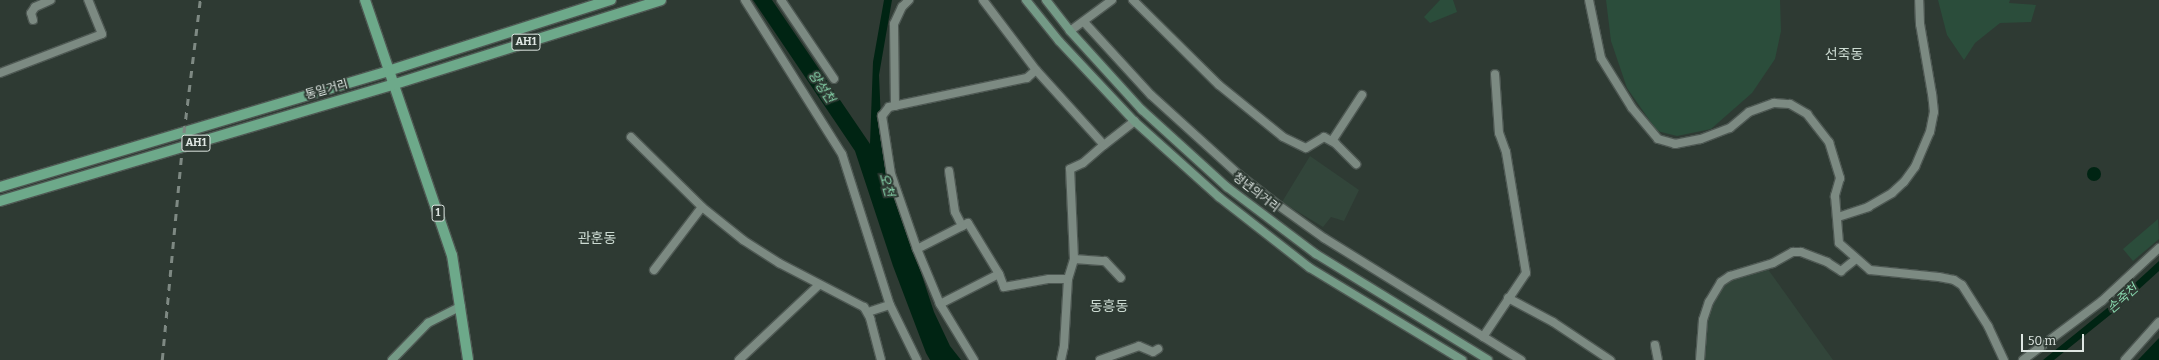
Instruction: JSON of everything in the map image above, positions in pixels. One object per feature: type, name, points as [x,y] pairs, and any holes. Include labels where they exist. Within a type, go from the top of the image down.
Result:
[{"type":"main road","name":"1","points":[[365,0],[392,85],[452,255],[461,306],[468,360]]},
{"type":"main road","name":"통일거리","points":[[0,187],[388,71],[611,0]]},
{"type":"main road","name":"통일거리","points":[[0,201],[392,85],[661,0]]},
{"type":"main road","points":[[1026,0],[1059,41],[1135,121],[1219,197],[1310,268],[1462,360]]},
{"type":"main road","name":"청년의거리","points":[[1046,0],[1070,32],[1142,110],[1227,187],[1316,254],[1488,360]]},
{"type":"main road","points":[[392,360],[428,323],[461,306]]},
{"type":"street","points":[[33,20],[32,13],[35,7],[52,0]]},
{"type":"street","points":[[0,73],[102,34],[88,0]]},
{"type":"street","points":[[745,0],[842,154],[890,305],[917,360]]},
{"type":"street","points":[[781,0],[834,79]]},
{"type":"street","points":[[895,106],[894,24],[902,7],[909,0]]},
{"type":"street","points":[[982,0],[1036,70],[1104,146]]},
{"type":"street","points":[[1070,32],[1112,0]]},
{"type":"street","points":[[1133,0],[1219,85],[1283,137],[1306,148],[1310,148],[1320,137],[1332,141],[1356,164]]},
{"type":"street","points":[[1589,0],[1601,58],[1632,108],[1658,139],[1675,144],[1701,138],[1730,128],[1756,109],[1774,103],[1790,104],[1807,114],[1829,142],[1840,178],[1835,196],[1838,217],[1839,243],[1870,270],[1939,277],[1954,280],[1962,285],[1988,326],[2004,360]]},
{"type":"street","points":[[1838,217],[1868,207],[1892,193],[1904,182],[1915,166],[1930,132],[1934,112],[1920,24],[1919,0]]},
{"type":"street","points":[[1084,22],[1151,95],[1238,174],[1324,238],[1521,360]]},
{"type":"street","points":[[974,360],[940,304],[917,249],[891,174],[882,116],[889,107],[1027,78],[1036,70]]},
{"type":"street","points":[[1483,337],[1526,273],[1506,152],[1499,133],[1495,74]]},
{"type":"street","points":[[1332,141],[1362,95]]},
{"type":"street","points":[[1061,360],[1064,346],[1068,279],[1074,259],[1070,169],[1083,163],[1135,121]]},
{"type":"street","points":[[631,137],[702,207],[743,240],[864,308],[868,312],[881,360]]},
{"type":"street","points":[[949,170],[955,212],[962,226]]},
{"type":"street","points":[[654,270],[702,207]]},
{"type":"street","points":[[917,249],[968,223],[999,274],[1004,287],[1049,279],[1068,279]]},
{"type":"street","points":[[2023,360],[2102,301],[2159,248]]},
{"type":"street","points":[[1700,360],[1703,320],[1709,302],[1720,282],[1730,276],[1772,263],[1793,252],[1802,252],[1827,262],[1841,271],[1856,258]]},
{"type":"street","points":[[1074,259],[1105,261],[1121,278]]},
{"type":"street","points":[[940,304],[999,274]]},
{"type":"street","points":[[739,360],[819,284]]},
{"type":"street","points":[[1508,298],[1553,322],[1610,360]]},
{"type":"street","points":[[868,312],[890,305]]},
{"type":"street","points":[[2125,360],[2159,322]]},
{"type":"street","points":[[1655,345],[1658,360]]},
{"type":"street","points":[[1100,360],[1139,346],[1153,352],[1158,349]]},
{"type":"shaded area","points":[[1440,0],[1453,0],[1457,12],[1430,23],[1424,17]]},
{"type":"shaded area","points":[[1606,0],[1780,0],[1781,31],[1775,59],[1752,93],[1711,129],[1677,136],[1657,131],[1627,88],[1611,41]]},
{"type":"shaded area","points":[[1938,0],[2010,0],[2009,3],[2036,5],[2031,22],[2000,23],[1975,43],[1964,60],[1947,35]]},
{"type":"shaded area","points":[[1310,156],[1359,190],[1344,221],[1331,217],[1323,227],[1282,202]]},
{"type":"shaded area","points":[[2158,219],[2159,239],[2133,261],[2123,249]]},
{"type":"shaded area","points":[[1767,268],[1833,360],[1703,360],[1706,323],[1712,303],[1720,288],[1732,279]]},
{"type":"water","points":[[753,0],[772,0],[870,144],[873,62],[884,0],[892,0],[879,75],[881,121],[887,170],[934,312],[950,346],[961,360],[930,360],[893,266],[855,151]]},
{"type":"water","points":[[2094,167],[2099,169],[2101,174],[2099,179],[2094,181],[2089,179],[2087,174],[2089,169]]},
{"type":"water","name":"손죽천","points":[[2159,261],[2159,271],[2115,311],[2054,360],[2043,360],[2111,305]]},
{"type":"water","points":[[2159,338],[2159,360],[2138,360]]},
{"type":"railway","points":[[162,360],[182,147],[200,0]]},
{"type":"district","name":"선죽동","points":[[1844,55]]},
{"type":"district","name":"관훈동","points":[[597,239]]},
{"type":"district","name":"동흥동","points":[[1109,307]]},
{"type":"water label","name":"양성천","points":[[821,87]]},
{"type":"water label","name":"오천","points":[[886,185]]}]
